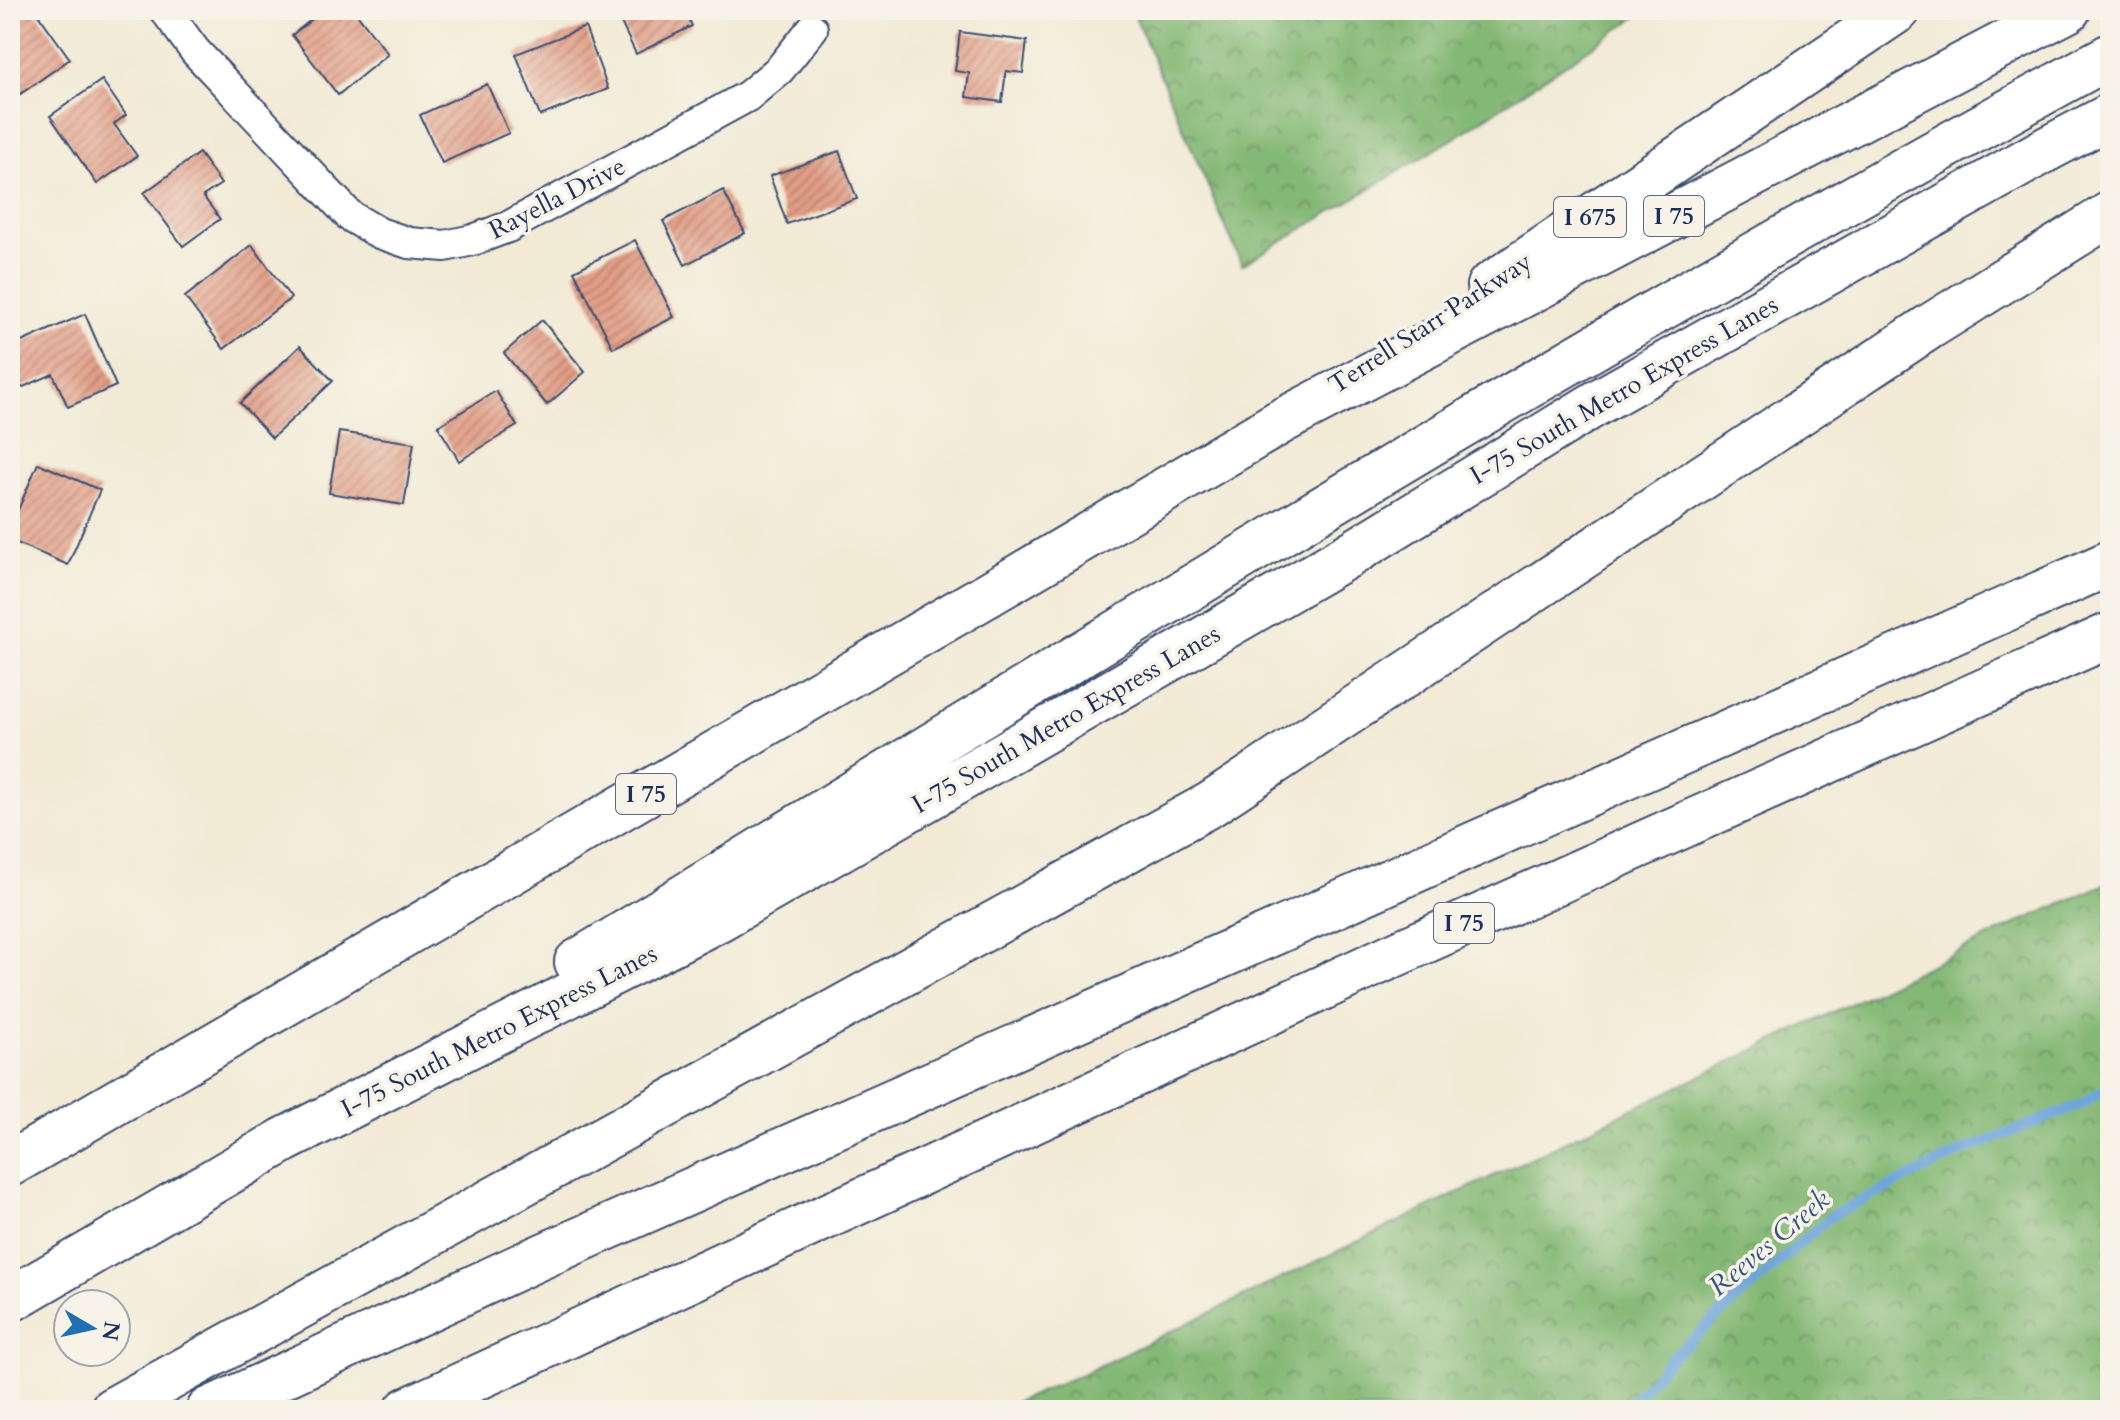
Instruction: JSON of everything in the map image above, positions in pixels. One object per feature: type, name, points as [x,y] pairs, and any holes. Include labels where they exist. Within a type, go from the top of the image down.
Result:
[{"type":"highway","name":"Terrell Starr Parkway","points":[[1280,422],[1469,300],[1898,10]]},
{"type":"highway","name":"I 75","points":[[10,1164],[1280,422],[2068,10]]},
{"type":"highway","points":[[284,1140],[1618,332],[1892,175],[2110,56]]},
{"type":"highway","name":"I-75 South Metro Express Lanes","points":[[10,1300],[284,1140],[719,919],[1349,555],[1600,401],[2110,116]]},
{"type":"highway","points":[[112,1410],[1211,804],[1929,327],[2110,214]]},
{"type":"highway","points":[[209,1410],[536,1259],[2110,563]]},
{"type":"highway","name":"I 75","points":[[407,1410],[1396,954],[2110,635]]},
{"type":"street","name":"Rayella Drive","points":[[165,10],[195,51],[350,216],[379,233],[409,243],[445,246],[508,227],[748,96],[780,69],[812,29]]},
{"type":"green space","points":[[1132,10],[1647,10],[1453,139],[1242,265]]},
{"type":"green space","points":[[2110,882],[2110,1410],[997,1410],[1089,1371],[2024,920]]},
{"type":"building","points":[[12,10],[35,10],[70,59],[16,97],[10,89]]},
{"type":"building","points":[[324,10],[354,10],[388,54],[338,95],[292,35]]},
{"type":"building","points":[[615,10],[685,10],[692,26],[636,54]]},
{"type":"building","points":[[585,27],[608,89],[540,116],[516,54]]},
{"type":"building","points":[[960,32],[1027,41],[1023,73],[1006,71],[1002,102],[966,97],[969,73],[955,71]]},
{"type":"building","points":[[102,80],[126,115],[114,124],[137,156],[97,184],[50,116]]},
{"type":"building","points":[[487,84],[509,133],[442,163],[420,115]]},
{"type":"building","points":[[839,151],[857,199],[787,224],[770,176]]},
{"type":"building","points":[[199,153],[221,184],[203,196],[220,219],[183,246],[144,193]]},
{"type":"building","points":[[723,190],[745,233],[685,265],[663,221]]},
{"type":"building","points":[[635,240],[674,317],[613,348],[574,271]]},
{"type":"building","points":[[252,245],[291,298],[224,349],[185,297]]},
{"type":"building","points":[[85,314],[116,386],[68,407],[53,374],[21,388],[10,361],[10,347]]},
{"type":"building","points":[[542,320],[585,372],[547,405],[504,353]]},
{"type":"building","points":[[300,346],[333,381],[272,438],[240,403]]},
{"type":"building","points":[[496,391],[517,426],[459,461],[438,426]]},
{"type":"building","points":[[339,432],[414,443],[404,505],[329,493]]},
{"type":"building","points":[[38,463],[100,490],[68,565],[10,540],[10,529]]},
{"type":"waterway","name":"Reeves Creek","points":[[1612,1410],[1634,1399],[1671,1358],[1831,1216],[1958,1153],[2082,1104],[2110,1086]]}]
